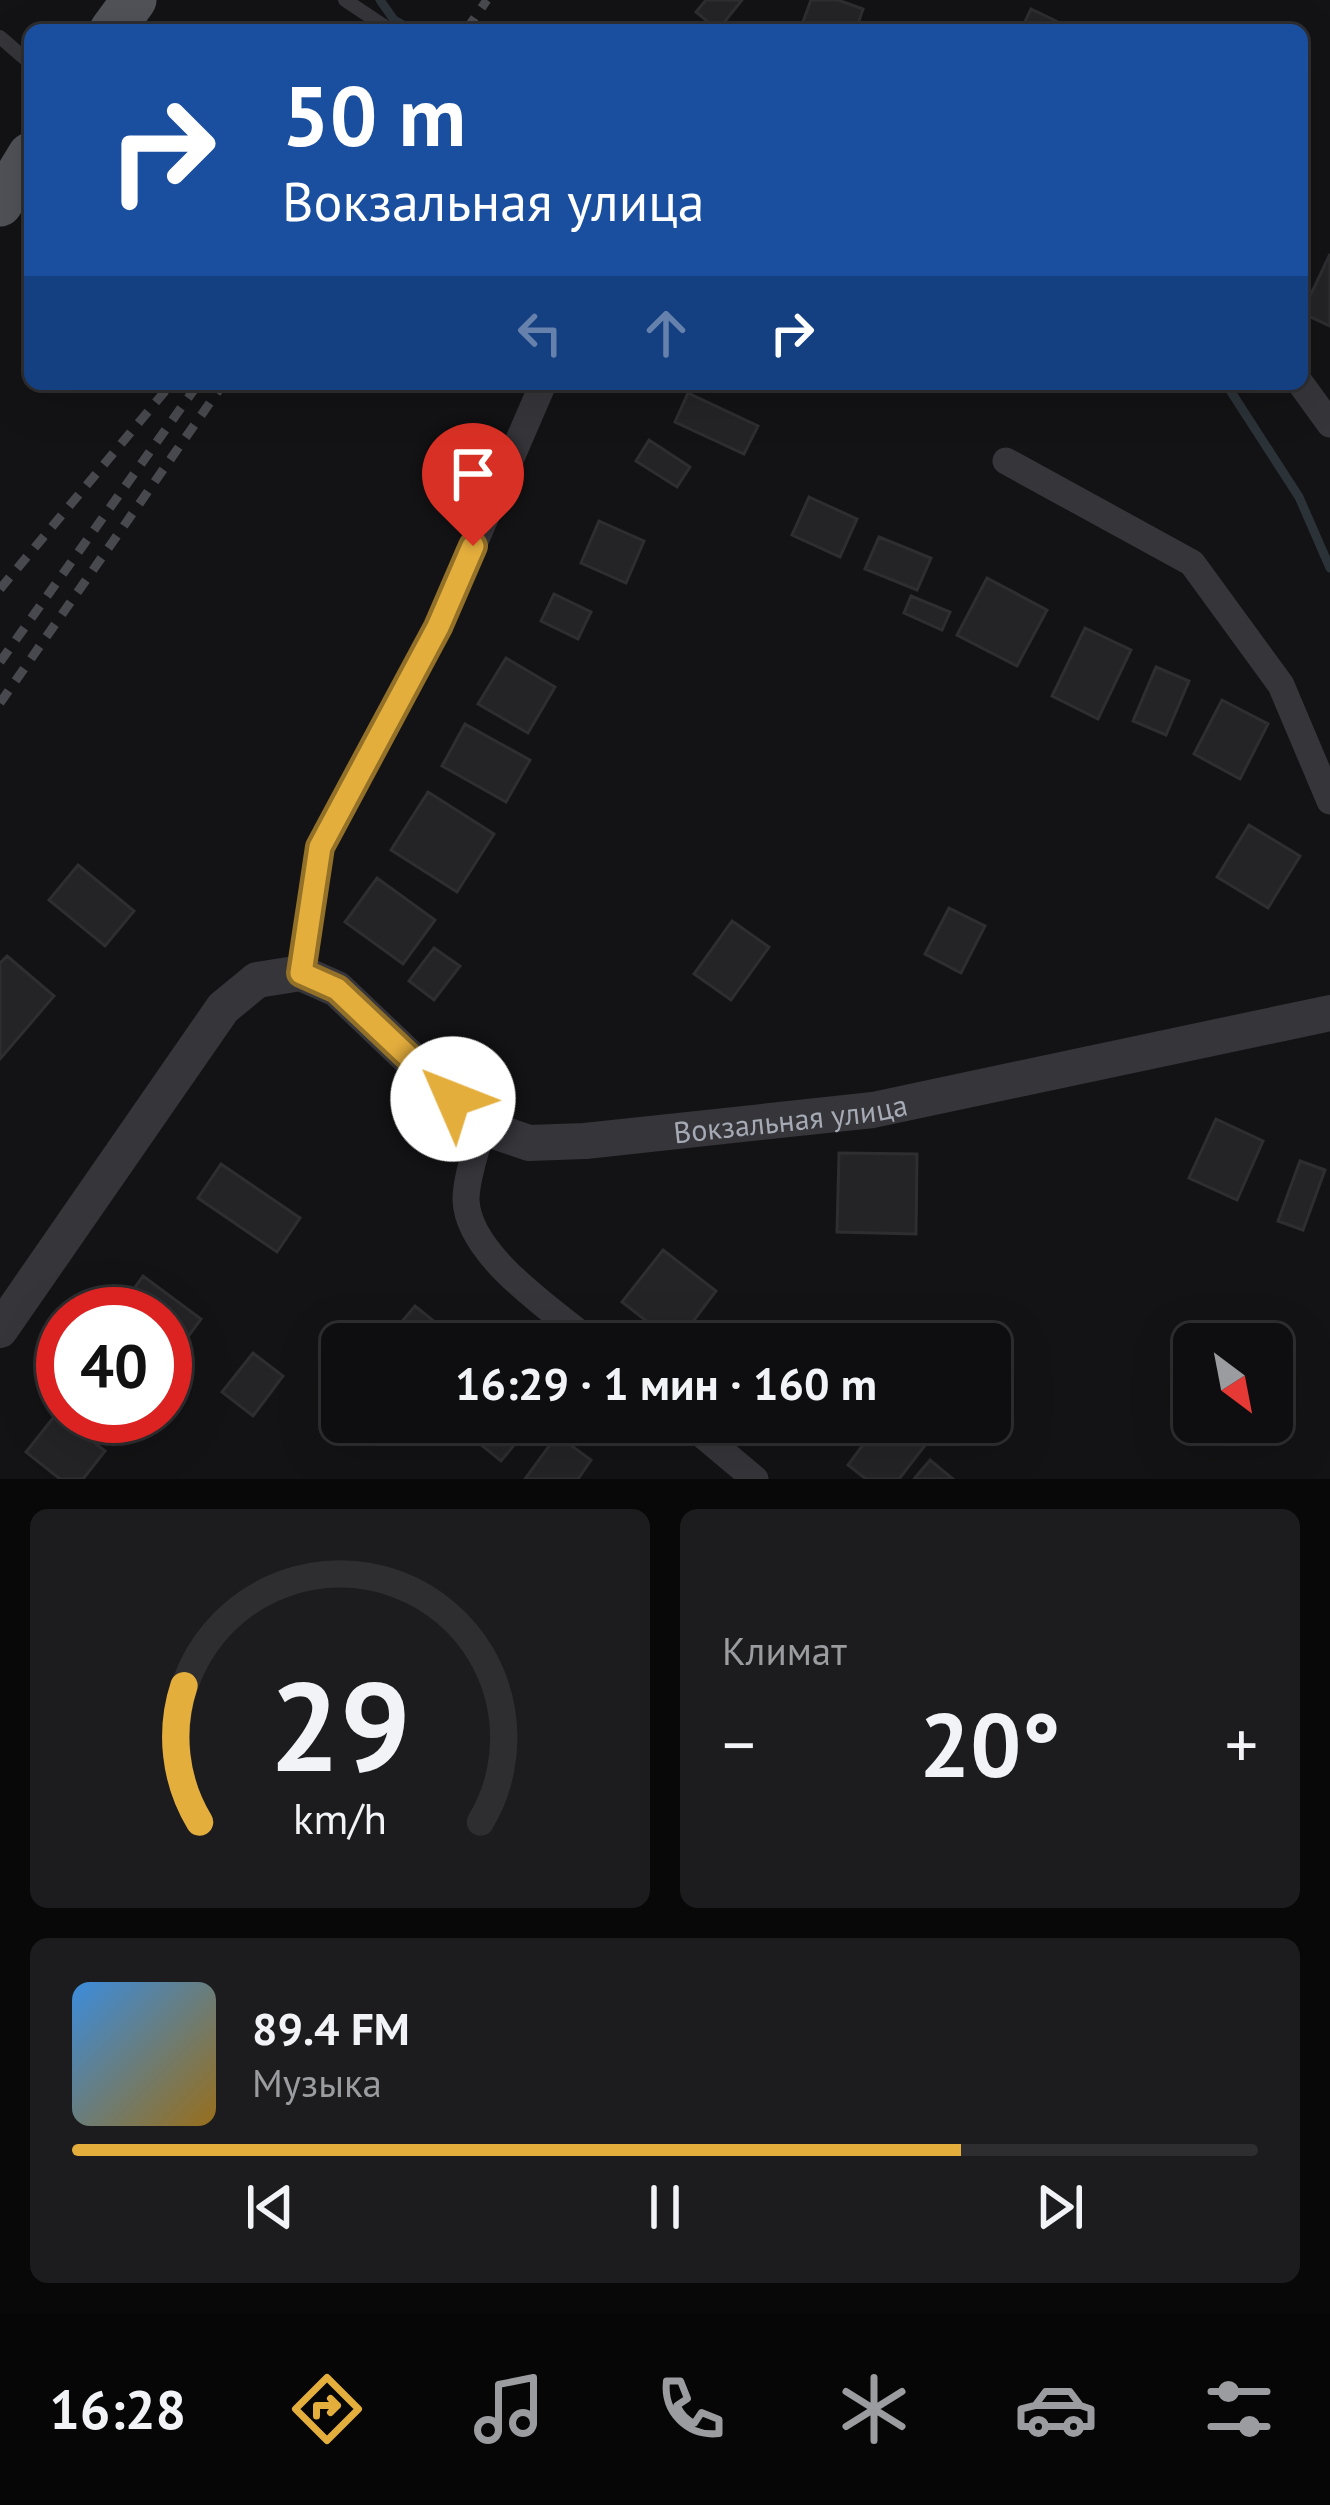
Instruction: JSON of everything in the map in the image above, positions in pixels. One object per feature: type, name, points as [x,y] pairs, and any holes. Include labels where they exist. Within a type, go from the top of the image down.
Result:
[{"type":"main road","points":[[0,205],[24,164]]},
{"type":"street","points":[[0,1330],[223,1008],[257,980],[301,973],[320,847],[438,627],[541,390]]},
{"type":"street","points":[[1305,390],[1330,424]]},
{"type":"street","points":[[1006,461],[1192,563],[1281,685],[1330,801]]},
{"type":"street","name":"Вокзальная улица","points":[[301,973],[337,989],[482,1126],[530,1143],[873,1111],[1330,1013]]},
{"type":"street","points":[[482,1126],[466,1202],[482,1244],[568,1323]]},
{"type":"street","points":[[712,1443],[755,1479]]},
{"type":"lane","points":[[345,0],[381,24]]},
{"type":"lane","points":[[0,38],[24,58]]},
{"type":"building","points":[[706,0],[742,0],[723,24],[711,24],[696,12]]},
{"type":"building","points":[[811,0],[838,0],[863,9],[858,24],[802,24]]},
{"type":"building","points":[[1031,9],[1062,24],[1024,24]]},
{"type":"building","points":[[1330,254],[1330,326],[1308,316],[1308,300]]},
{"type":"building","points":[[688,393],[758,426],[744,454],[675,422]]},
{"type":"building","points":[[649,440],[690,467],[677,487],[636,461]]},
{"type":"building","points":[[809,497],[857,519],[840,557],[792,535]]},
{"type":"building","points":[[599,521],[644,541],[626,583],[581,563]]},
{"type":"building","points":[[879,537],[931,558],[917,590],[865,569]]},
{"type":"building","points":[[987,578],[1047,610],[1017,666],[957,635]]},
{"type":"building","points":[[554,594],[591,612],[578,639],[541,621]]},
{"type":"building","points":[[911,596],[950,612],[942,630],[904,613]]},
{"type":"building","points":[[1085,628],[1131,650],[1098,719],[1052,696]]},
{"type":"building","points":[[506,658],[555,687],[528,733],[478,704]]},
{"type":"building","points":[[1156,667],[1189,681],[1166,735],[1133,721]]},
{"type":"building","points":[[1222,700],[1268,724],[1240,779],[1194,754]]},
{"type":"building","points":[[465,724],[530,760],[506,802],[442,766]]},
{"type":"building","points":[[428,792],[494,834],[457,892],[391,850]]},
{"type":"building","points":[[1249,825],[1300,856],[1268,908],[1217,877]]},
{"type":"building","points":[[78,865],[134,911],[105,946],[49,900]]},
{"type":"building","points":[[377,878],[435,920],[403,964],[345,922]]},
{"type":"building","points":[[949,908],[985,926],[961,973],[925,954]]},
{"type":"building","points":[[732,921],[769,947],[731,1000],[694,974]]},
{"type":"building","points":[[434,948],[460,966],[434,1000],[409,981]]},
{"type":"building","points":[[7,956],[54,996],[0,1059],[0,963]]},
{"type":"building","points":[[1216,1119],[1263,1141],[1237,1200],[1189,1178]]},
{"type":"building","points":[[839,1153],[917,1154],[916,1234],[837,1232]]},
{"type":"building","points":[[1300,1161],[1325,1170],[1303,1230],[1278,1221]]},
{"type":"building","points":[[221,1164],[300,1218],[277,1252],[198,1198]]},
{"type":"building","points":[[663,1250],[716,1291],[692,1323],[649,1323],[622,1302]]},
{"type":"building","points":[[143,1276],[158,1287],[135,1287]]},
{"type":"building","points":[[415,1306],[436,1323],[401,1323]]},
{"type":"building","points":[[253,1353],[283,1376],[253,1416],[222,1392]]},
{"type":"building","points":[[36,1439],[95,1443],[105,1451],[83,1479],[60,1479],[26,1452]]},
{"type":"building","points":[[479,1443],[516,1443],[501,1461]]},
{"type":"building","points":[[551,1443],[568,1443],[591,1460],[578,1479],[525,1479]]},
{"type":"building","points":[[864,1443],[926,1444],[899,1479],[866,1479],[848,1465]]},
{"type":"building","points":[[930,1460],[953,1479],[914,1479]]},
{"type":"waterway","points":[[380,0],[401,24]]},
{"type":"waterway","points":[[1230,390],[1299,497],[1330,568]]},
{"type":"railway","points":[[470,24],[487,0]]},
{"type":"railway","points":[[0,589],[166,390]]},
{"type":"railway","points":[[0,662],[194,390]]},
{"type":"railway","points":[[0,703],[219,390]]},
{"type":"route","points":[[453,1099],[337,989],[301,973],[320,847],[438,627],[473,546]]}]
